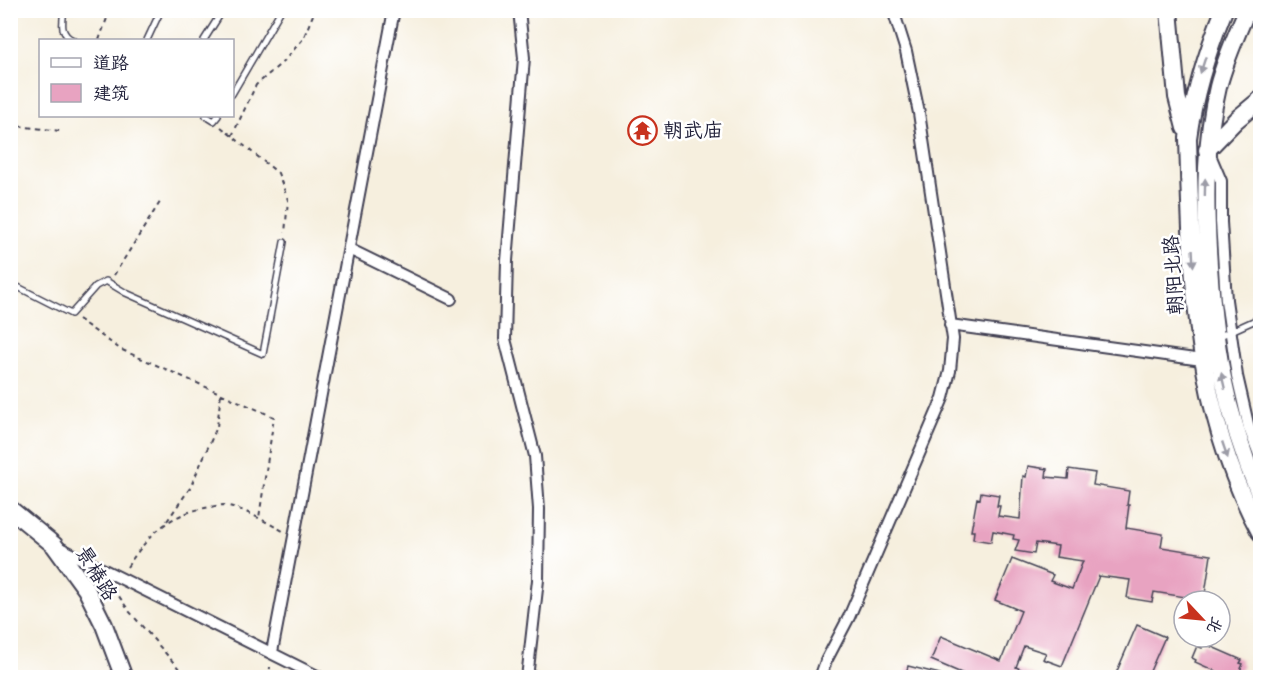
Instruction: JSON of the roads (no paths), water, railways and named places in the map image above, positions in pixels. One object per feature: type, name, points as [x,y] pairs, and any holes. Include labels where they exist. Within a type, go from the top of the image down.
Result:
[{"type":"main road","points":[[1168,10],[1177,97],[1188,138]]},
{"type":"main road","name":"朝阳北路","points":[[1224,10],[1203,66],[1191,114],[1188,138],[1195,297],[1202,360],[1215,416],[1235,476],[1260,532]]},
{"type":"main road","points":[[1248,10],[1260,15]]},
{"type":"main road","name":"朝阳北路","points":[[1248,10],[1226,61],[1213,113],[1207,150],[1205,198],[1210,296],[1222,335],[1230,412],[1242,451],[1260,496]]},
{"type":"main road","points":[[1207,150],[1236,120],[1260,100]]},
{"type":"main road","name":"景椿路","points":[[10,509],[54,545],[86,589],[104,625],[124,678]]},
{"type":"street","points":[[272,652],[394,10]]},
{"type":"street","points":[[519,10],[524,58],[507,261],[505,339],[534,456],[538,509],[538,580],[527,678]]},
{"type":"street","points":[[820,678],[826,661],[849,617],[943,398],[952,355],[953,339],[919,113],[906,51],[893,10]]},
{"type":"street","points":[[349,249],[451,299]]},
{"type":"street","points":[[950,325],[1202,360]]},
{"type":"street","points":[[1222,335],[1260,457]]},
{"type":"street","points":[[54,545],[321,678]]},
{"type":"lane","points":[[64,10],[62,28],[66,37],[71,39]]},
{"type":"lane","points":[[147,39],[161,10]]},
{"type":"lane","points":[[205,39],[223,10]]},
{"type":"lane","points":[[234,91],[281,10]]},
{"type":"lane","points":[[10,284],[71,314],[96,286],[106,281],[126,293],[263,354],[284,242]]},
{"type":"lane","points":[[1222,335],[1260,318]]},
{"type":"place","name":"朝武庙","points":[[642,130]]}]
